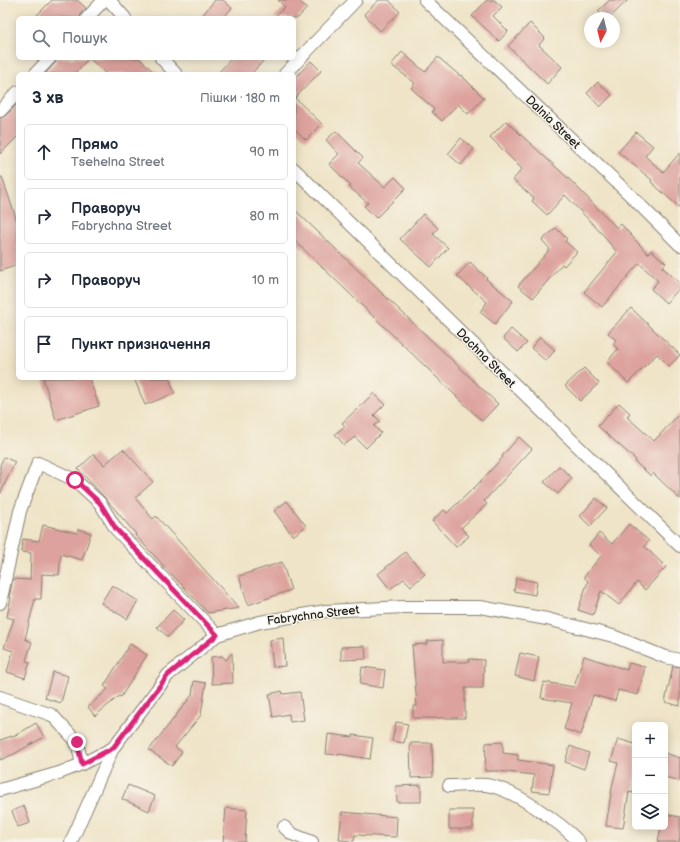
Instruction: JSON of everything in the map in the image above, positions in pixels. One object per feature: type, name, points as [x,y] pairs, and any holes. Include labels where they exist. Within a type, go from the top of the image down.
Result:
[{"type":"street","points":[[89,16],[104,0]]},
{"type":"street","points":[[109,0],[123,16]]},
{"type":"street","points":[[287,72],[356,0]]},
{"type":"street","name":"Dalnia Street","points":[[425,0],[629,194],[680,245]]},
{"type":"street","points":[[37,72],[48,60]]},
{"type":"street","points":[[163,60],[174,72]]},
{"type":"street","points":[[0,111],[16,94]]},
{"type":"street","name":"Dachna Street","points":[[296,171],[680,546]]},
{"type":"street","points":[[0,603],[20,511],[38,463],[75,480],[100,503],[116,529],[217,635]]},
{"type":"street","name":"Fabrychna Street","points":[[0,790],[82,764],[113,748],[168,675],[217,635],[260,622],[326,611],[404,607],[480,608],[547,619],[613,636],[665,657],[680,660]]},
{"type":"street","points":[[0,697],[52,715],[77,742],[82,764]]},
{"type":"street","points":[[71,842],[113,748]]},
{"type":"street","points":[[449,786],[486,785],[505,790],[520,798],[569,832],[579,842]]},
{"type":"street","points":[[284,827],[292,834],[312,842]]},
{"type":"building","points":[[52,0],[77,0],[86,8],[81,13],[80,16],[36,16]]},
{"type":"building","points":[[215,0],[223,0],[232,8],[225,16],[202,16]]},
{"type":"building","points":[[278,0],[298,0],[307,8],[298,18],[296,18],[296,16],[275,16],[285,7]]},
{"type":"building","points":[[379,0],[389,0],[400,12],[380,31],[364,14]]},
{"type":"building","points":[[487,0],[494,0],[502,7],[493,16],[508,31],[499,41],[472,16]]},
{"type":"building","points":[[610,0],[628,0],[615,12],[598,11]]},
{"type":"building","points":[[530,23],[545,38],[539,45],[562,67],[547,84],[508,46]]},
{"type":"building","points":[[402,52],[425,72],[438,57],[460,76],[461,75],[484,98],[468,114],[458,104],[442,121],[432,112],[434,109],[411,88],[415,83],[391,65]]},
{"type":"building","points":[[56,60],[87,60],[76,72],[47,72]]},
{"type":"building","points":[[91,60],[141,60],[154,72],[104,72]]},
{"type":"building","points":[[230,60],[264,60],[253,72],[219,72]]},
{"type":"building","points":[[311,61],[321,71],[296,97],[296,77]]},
{"type":"building","points":[[598,82],[612,95],[600,107],[587,93]]},
{"type":"building","points":[[296,99],[322,124],[306,140],[296,130]]},
{"type":"building","points":[[16,105],[16,138],[0,154],[0,118],[5,116]]},
{"type":"building","points":[[506,121],[571,181],[617,228],[621,224],[648,254],[651,250],[666,263],[662,267],[680,283],[680,288],[666,303],[651,289],[658,281],[639,263],[602,307],[584,292],[617,252],[606,238],[565,195],[547,215],[532,201],[534,198],[513,180],[522,169],[490,137]]},
{"type":"building","points":[[336,131],[363,158],[358,163],[385,187],[395,177],[406,188],[376,218],[364,206],[368,203],[349,187],[351,186],[329,164],[339,154],[326,140]]},
{"type":"building","points":[[636,132],[653,146],[645,156],[663,172],[680,153],[680,208],[651,182],[652,180],[618,152]]},
{"type":"building","points":[[461,138],[474,149],[461,165],[448,154]]},
{"type":"building","points":[[0,177],[2,177],[16,218],[16,266],[0,271]]},
{"type":"building","points":[[296,211],[498,404],[482,421],[296,242]]},
{"type":"building","points":[[423,214],[438,228],[433,234],[448,248],[431,267],[400,239]]},
{"type":"building","points":[[556,228],[567,239],[565,241],[577,252],[564,266],[562,264],[533,298],[518,286],[550,249],[542,240]]},
{"type":"building","points":[[470,262],[487,278],[486,279],[513,301],[495,324],[480,312],[487,302],[457,276]]},
{"type":"building","points":[[631,308],[680,355],[669,366],[657,354],[628,383],[607,362],[618,349],[613,344],[616,340],[608,333]]},
{"type":"building","points":[[511,329],[527,343],[518,352],[503,338]]},
{"type":"building","points":[[540,337],[555,350],[546,361],[531,348]]},
{"type":"building","points":[[584,368],[599,383],[580,401],[565,386]]},
{"type":"building","points":[[44,380],[90,380],[99,406],[56,420]]},
{"type":"building","points":[[135,380],[170,380],[175,393],[145,405]]},
{"type":"building","points":[[374,393],[385,404],[374,415],[380,421],[374,426],[381,433],[366,448],[355,437],[344,445],[335,434],[345,426],[342,423]]},
{"type":"building","points":[[619,403],[630,413],[627,417],[654,441],[680,413],[680,499],[653,473],[651,476],[635,462],[636,460],[598,426]]},
{"type":"building","points":[[519,437],[532,449],[484,501],[487,504],[461,528],[469,536],[456,547],[432,521],[444,510],[447,513],[476,486]]},
{"type":"building","points":[[123,449],[153,482],[135,498],[153,519],[156,516],[239,608],[208,613],[135,535],[136,534],[105,498],[78,469],[94,454],[104,465]]},
{"type":"building","points":[[4,457],[15,462],[0,494],[0,465]]},
{"type":"building","points":[[559,466],[572,478],[558,494],[544,482]]},
{"type":"building","points":[[596,498],[607,508],[590,526],[580,516]]},
{"type":"building","points":[[287,501],[306,526],[293,536],[274,511]]},
{"type":"building","points":[[629,524],[649,541],[644,546],[666,567],[645,590],[637,582],[619,605],[601,591],[593,615],[578,610],[588,581],[584,577],[601,556],[589,545],[599,533],[612,544]]},
{"type":"building","points":[[43,525],[77,533],[78,529],[91,533],[82,560],[61,554],[59,575],[42,574],[41,599],[35,599],[25,639],[32,642],[26,661],[30,662],[25,678],[7,672],[13,651],[4,648],[14,619],[7,617],[11,597],[9,597],[13,579],[30,580],[31,553],[21,552],[23,539],[39,541]]},
{"type":"building","points":[[405,552],[425,574],[411,586],[404,579],[390,589],[378,574]]},
{"type":"building","points":[[282,562],[291,590],[248,605],[239,576]]},
{"type":"building","points":[[516,578],[537,582],[535,595],[514,591]]},
{"type":"building","points":[[112,585],[138,601],[127,619],[101,603]]},
{"type":"building","points":[[173,610],[184,620],[168,637],[157,627]]},
{"type":"building","points":[[283,638],[285,666],[273,667],[270,640]]},
{"type":"building","points":[[443,640],[443,662],[469,662],[469,659],[484,660],[483,688],[465,688],[465,718],[413,718],[413,706],[417,706],[412,645],[427,644],[427,641]]},
{"type":"building","points":[[130,644],[147,655],[121,697],[119,696],[95,716],[88,707],[108,689],[104,686]]},
{"type":"building","points":[[365,646],[366,659],[341,660],[341,647]]},
{"type":"building","points":[[232,653],[233,683],[212,684],[211,657],[222,656],[226,660]]},
{"type":"building","points":[[520,653],[539,657],[534,681],[515,676]]},
{"type":"building","points":[[584,656],[627,670],[629,663],[645,667],[638,695],[618,690],[615,701],[593,695],[581,735],[564,729],[572,703],[541,698],[544,682],[574,687]]},
{"type":"building","points":[[673,666],[680,667],[680,706],[665,702]]},
{"type":"building","points":[[362,667],[385,670],[383,688],[360,684]]},
{"type":"building","points":[[53,672],[68,676],[61,703],[45,698]]},
{"type":"building","points":[[194,681],[206,683],[201,715],[175,747],[182,752],[172,766],[149,750],[192,695]]},
{"type":"building","points":[[282,691],[283,694],[300,692],[304,720],[290,722],[289,714],[273,717],[269,694]]},
{"type":"building","points":[[396,722],[408,724],[404,743],[392,741]]},
{"type":"building","points":[[36,723],[44,737],[0,760],[0,740],[18,734]]},
{"type":"building","points":[[328,734],[353,737],[353,735],[373,738],[370,759],[339,754],[326,754]]},
{"type":"building","points":[[618,739],[632,743],[632,793],[629,792],[623,828],[606,826],[612,787],[618,763],[611,761]]},
{"type":"building","points":[[503,742],[503,753],[518,755],[518,760],[553,765],[549,793],[532,791],[534,775],[485,771],[486,743]]},
{"type":"building","points":[[410,743],[432,743],[433,777],[411,778]]},
{"type":"building","points":[[570,746],[589,753],[584,769],[565,762]]},
{"type":"building","points":[[668,754],[680,758],[680,781],[668,778]]},
{"type":"building","points":[[128,785],[155,796],[149,811],[122,799]]},
{"type":"building","points":[[421,785],[421,802],[397,802],[396,786]]},
{"type":"building","points":[[24,806],[30,823],[18,827],[12,811]]},
{"type":"building","points":[[226,808],[247,810],[245,842],[223,842]]},
{"type":"building","points":[[449,810],[473,810],[473,829],[449,829]]},
{"type":"building","points":[[342,812],[397,817],[396,837],[355,835],[354,841],[339,840]]},
{"type":"building","points":[[668,815],[680,817],[679,842],[658,842],[660,830],[668,830]]},
{"type":"route","points":[[75,480],[100,503],[116,529],[217,635],[168,675],[113,748],[82,764],[77,742]]}]
